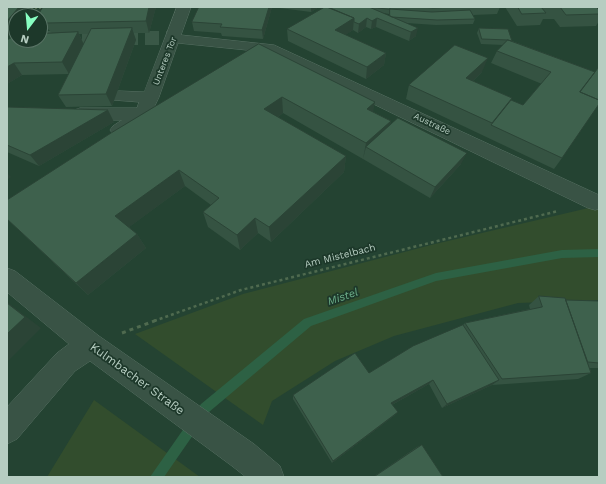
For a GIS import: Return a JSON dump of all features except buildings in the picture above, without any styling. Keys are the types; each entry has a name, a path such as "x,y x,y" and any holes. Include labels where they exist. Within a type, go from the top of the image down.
{"street":[{"name":"Unteres Tor","path":"143,114 151,97 184,7"},
{"name":"Austraße","path":"173,38 269,48 595,202"},
{"path":"120,96 151,97"},
{"path":"64,114 143,114"},
{"path":"106,139 143,114"},
{"name":"Kulmbacher Straße","path":"7,278 97,350 243,455 270,477"},
{"path":"7,429 66,362 97,350"}],"path":[{"name":"Am Mistelbach","path":"97,350 241,290 433,241 595,202"}],"green space":[{"path":"597,206 599,207 599,300 518,303 394,336 335,361 272,401 263,425 135,334 243,294 435,244"},
{"path":"94,400 200,477 47,477"}],"waterway":[{"name":"Mistel","path":"156,477 205,408 308,322 436,277 562,254 599,253"}],"tunnel":[{"path":"48,38 173,38"}]}
